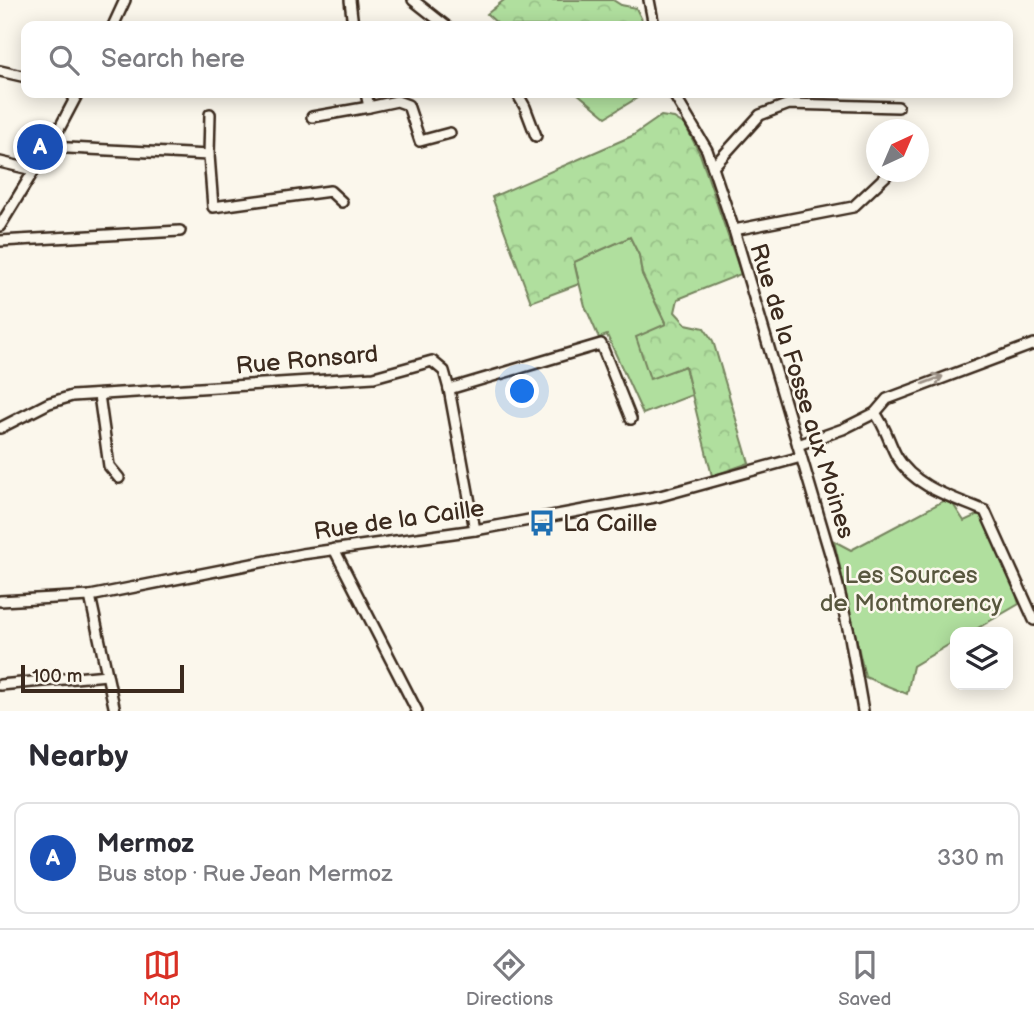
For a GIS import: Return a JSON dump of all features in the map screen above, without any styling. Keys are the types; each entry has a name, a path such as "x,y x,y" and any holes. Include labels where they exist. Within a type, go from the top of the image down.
{"street":[{"path":"115,21 125,0"},
{"path":"350,0 352,21"},
{"path":"413,0 440,21"},
{"path":"649,0 653,21"},
{"path":"0,71 21,76"},
{"path":"0,226 75,98"},
{"path":"367,98 369,107"},
{"path":"520,98 536,136"},
{"name":"Rue de la Fosse aux Moines","path":"676,98 707,150 734,230 839,590 863,711"},
{"path":"312,117 397,101 408,105 420,141 450,133"},
{"path":"713,167 760,115 789,104 898,107"},
{"path":"210,114 209,155 213,207 330,191 342,202"},
{"path":"48,147 209,155"},
{"path":"0,162 34,170"},
{"path":"734,230 853,208 880,182"},
{"path":"0,241 180,231"},
{"path":"475,530 449,388 601,344 631,419"},
{"path":"798,445 843,429 875,413 887,399 998,355 1034,344"},
{"name":"Rue Ronsard","path":"0,428 60,399 374,377 432,361 444,371 449,388"},
{"path":"99,395 109,466 119,478"},
{"path":"875,413 884,424 897,457 912,478 985,512 1034,620"},
{"name":"Rue de la Caille","path":"0,601 90,596 334,549 475,530 660,496 801,457"},
{"path":"334,549 417,711"},
{"path":"90,596 115,711"},
{"path":"0,685 107,675"}],"green space":[{"path":"504,0 613,0 636,8 642,21 495,21 487,14"},
{"path":"583,98 637,98 606,117"},
{"path":"661,116 674,118 685,125 700,154 741,274 678,299 675,312 686,324 704,328 713,341 749,463 712,476 685,366 650,379 636,337 666,324 642,274 639,255 630,237 574,262 579,284 531,302 492,197 632,136"},
{"path":"630,237 639,255 642,274 666,325 650,378 685,366 692,395 643,414 607,335 599,338 585,306 574,262"},
{"name":"Les Sources de Montmorency","path":"949,498 964,521 981,513 1012,580 1019,604 980,627 950,627 950,644 913,666 907,694 865,677 834,541 851,550"}],"place":[{"name":"Mermoz","path":"40,147"},
{"name":"La Caille","path":"542,523"}]}
